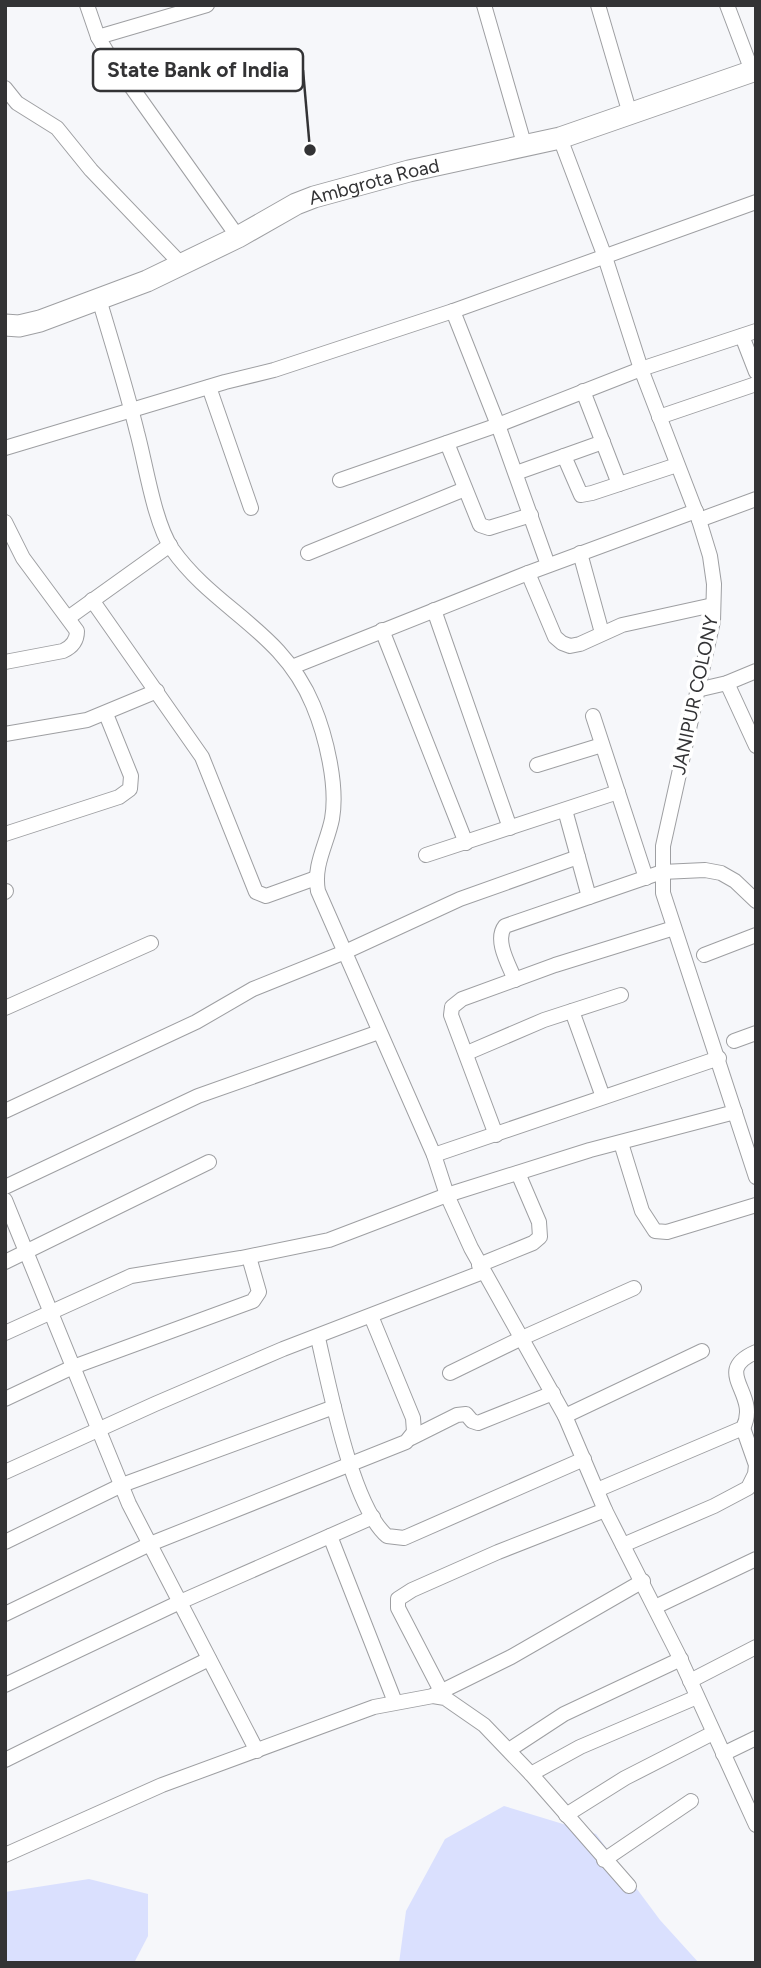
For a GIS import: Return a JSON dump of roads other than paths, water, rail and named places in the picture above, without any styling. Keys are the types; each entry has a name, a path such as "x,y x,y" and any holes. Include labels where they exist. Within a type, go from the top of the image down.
{"main road":[{"name":"Ambgrota Road","path":"5,325 19,326 40,321 99,299 182,265 296,204 336,190 451,161 560,138 754,71"}],"street":[{"path":"87,5 98,37 238,237"},
{"path":"98,37 206,5"},
{"path":"484,5 525,147"},
{"path":"598,5 630,114"},
{"path":"727,5 754,71"},
{"path":"5,88 18,103 57,128 91,170 182,265"},
{"name":"JANIPUR COLONY","path":"560,138 606,257 641,369 710,556 714,584 713,621 663,846 663,893 756,1177"},
{"path":"5,448 274,370 453,311 755,205"},
{"path":"99,299 132,411 161,525 170,545 198,579 266,636 292,667 313,706 322,733 335,802 329,834 317,866 318,891 434,1155 447,1195 481,1268 565,1416 605,1510 681,1659 756,1825"},
{"path":"453,311 516,473 548,565"},
{"path":"340,480 498,425 641,369 749,333 756,372"},
{"path":"659,417 756,384"},
{"path":"209,387 251,508"},
{"path":"583,391 619,484"},
{"path":"516,473 603,442"},
{"path":"446,443 480,526 489,528 531,516"},
{"path":"564,456 580,495 677,465"},
{"path":"307,553 465,489"},
{"path":"292,667 548,565 697,515 756,499"},
{"path":"5,522 23,558 78,631 69,648 5,662"},
{"path":"68,618 170,545"},
{"path":"580,554 602,633"},
{"path":"528,573 555,637 570,646 635,621 713,605"},
{"path":"92,600 202,757 256,892 266,896 316,878"},
{"path":"434,610 510,828"},
{"path":"382,630 466,844"},
{"path":"697,691 756,671"},
{"path":"727,682 756,746"},
{"path":"5,734 70,724 106,714 157,691"},
{"path":"5,834 119,797 130,789 131,776 106,714"},
{"path":"593,716 646,878"},
{"path":"537,765 602,745"},
{"path":"426,855 618,792"},
{"path":"565,810 589,897"},
{"path":"5,1111 196,1022 246,992 345,952 460,899 578,857"},
{"path":"515,980 500,939 505,926 662,872 705,870 721,873 735,881 756,901"},
{"path":"496,1135 451,1015 452,1007 461,999 674,928"},
{"path":"704,955 756,935"},
{"path":"5,1008 151,943"},
{"path":"467,1054 544,1020 621,995"},
{"path":"572,1011 603,1097"},
{"path":"5,1187 198,1096 379,1032"},
{"path":"734,1041 756,1033"},
{"path":"434,1155 719,1058"},
{"path":"5,1333 131,1276 249,1257 328,1240 447,1195 518,1172 735,1112"},
{"path":"621,1143 642,1211 655,1231 667,1231 756,1205"},
{"path":"5,1262 209,1163"},
{"path":"5,1472 283,1349 371,1316 533,1243 540,1237 540,1222 518,1172"},
{"path":"5,1200 122,1485 257,1751"},
{"path":"5,1399 73,1367 253,1301 259,1292 249,1257"},
{"path":"450,1373 634,1288"},
{"path":"371,1316 414,1418 415,1427 411,1437"},
{"path":"318,1338 351,1466 373,1517 387,1536 404,1538 584,1459"},
{"path":"565,1416 702,1351"},
{"path":"597,1490 743,1428 751,1415 752,1407 738,1366 741,1361 756,1352"},
{"path":"5,1614 150,1544 351,1466 406,1442 457,1415 466,1414 478,1423 553,1392"},
{"path":"5,1542 122,1485 334,1406"},
{"path":"623,1545 714,1506 748,1488 756,1465 743,1428"},
{"path":"605,1510 498,1552 412,1590 398,1600 398,1608 437,1693 484,1725 509,1750 629,1886"},
{"path":"5,1685 180,1602 373,1517"},
{"path":"330,1536 395,1702"},
{"path":"655,1607 756,1559"},
{"path":"5,1855 162,1784 373,1707 437,1693 511,1657 643,1581"},
{"path":"690,1681 756,1647"},
{"path":"5,1760 209,1659"},
{"path":"509,1750 564,1714 681,1659"},
{"path":"531,1774 580,1747 697,1697"},
{"path":"566,1815 625,1778 713,1733"},
{"path":"723,1754 756,1738"},
{"path":"604,1860 691,1801"}],"place":[{"name":"State Bank of India","path":"310,150"}]}
